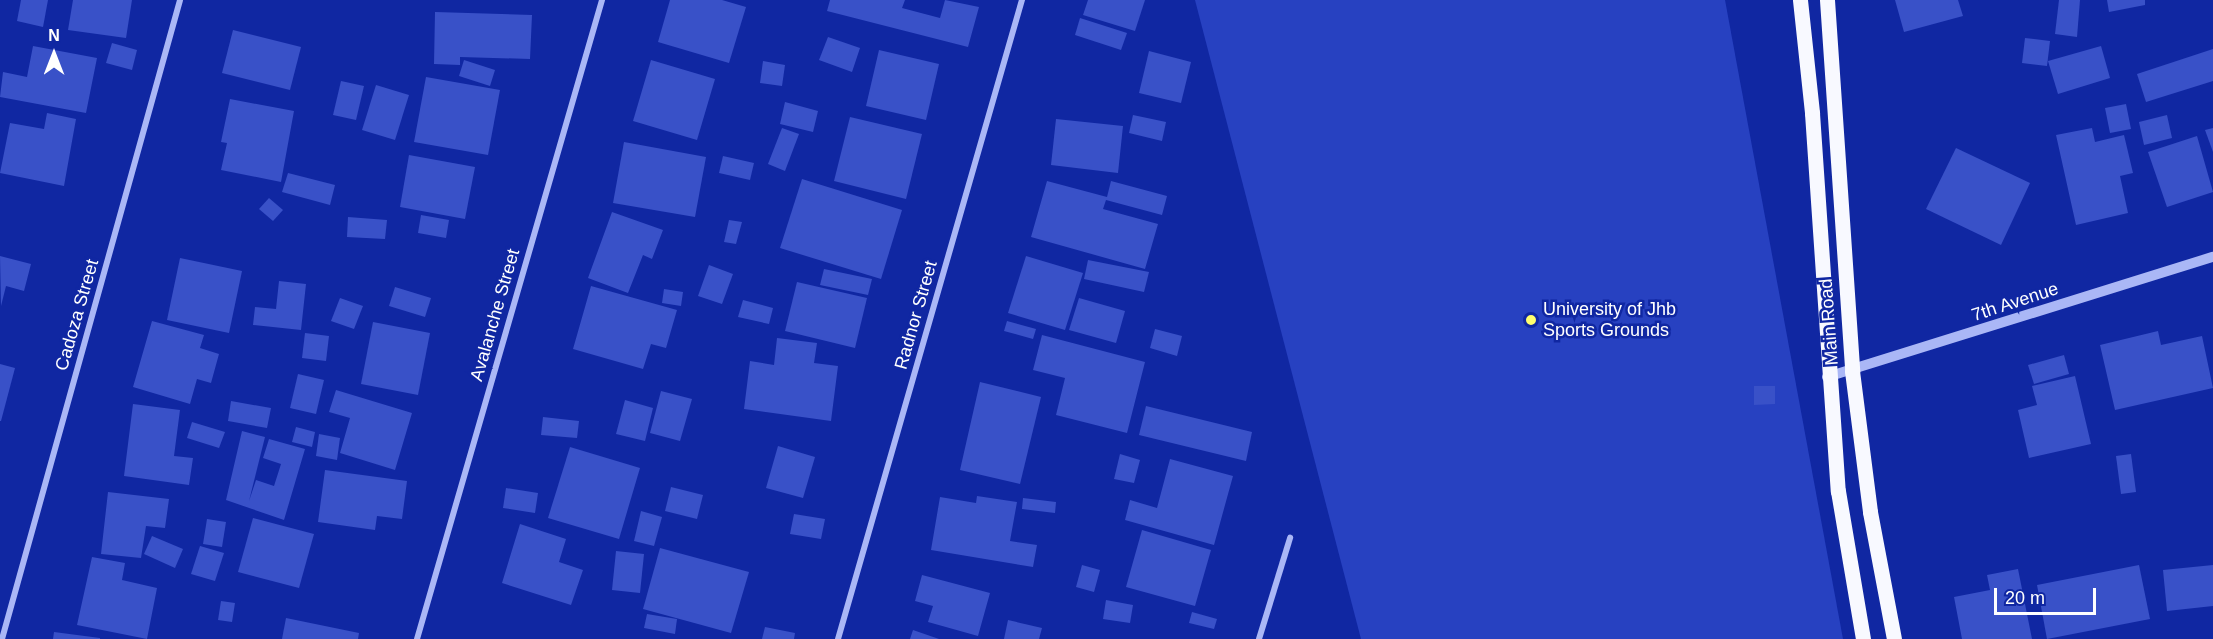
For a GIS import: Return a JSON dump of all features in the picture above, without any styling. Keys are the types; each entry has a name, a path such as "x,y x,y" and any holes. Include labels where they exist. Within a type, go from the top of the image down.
{"main road":[{"name":"Main Road","path":"1800,0 1812,113 1827,377 1843,539 1863,639"},
{"name":"Main Road","path":"1827,0 1852,371 1870,512 1894,639"}],"street":[{"name":"Cadoza Street","path":"2,639 180,0"},
{"name":"Avalanche Street","path":"417,639 602,0"},
{"name":"Radnor Street","path":"838,639 1022,0"},
{"name":"7th Avenue","path":"1827,377 2213,257"},
{"path":"1259,639 1290,538"}],"shaded area":[{"name":"University of Jhb Sports Grounds","path":"1195,0 1725,0 1843,639 1361,639"}],"building":[{"path":"21,0 48,0 43,27 17,21"},
{"path":"73,0 132,0 126,38 68,30"},
{"path":"670,0 722,0 746,7 729,63 658,42"},
{"path":"830,0 905,0 902,8 940,18 945,0 979,7 968,47 827,11"},
{"path":"1088,0 1145,0 1135,31 1083,15"},
{"path":"1895,0 1958,0 1963,16 1904,32"},
{"path":"2059,0 2080,0 2077,37 2055,34"},
{"path":"2107,0 2145,0 2145,5 2109,12"},
{"path":"435,12 532,15 530,59 460,57 460,65 434,64"},
{"path":"1080,18 1127,33 1121,50 1075,35"},
{"path":"233,30 301,47 290,90 222,73"},
{"path":"828,37 860,48 852,72 819,60"},
{"path":"2025,38 2050,41 2047,66 2022,63"},
{"path":"112,43 137,50 132,70 106,63"},
{"path":"33,46 97,58 86,113 0,97 3,72 27,77"},
{"path":"2101,46 2110,78 2058,94 2048,61"},
{"path":"2213,49 2213,81 2146,102 2137,74"},
{"path":"879,50 939,64 926,120 866,106"},
{"path":"1149,51 1191,62 1181,103 1139,93"},
{"path":"464,60 495,70 490,86 459,76"},
{"path":"651,60 715,79 697,140 633,121"},
{"path":"763,61 785,65 782,86 760,83"},
{"path":"426,77 500,90 488,155 414,142"},
{"path":"341,81 364,86 356,120 333,115"},
{"path":"376,85 409,95 395,140 362,130"},
{"path":"230,99 294,111 281,182 221,170 227,143 221,142"},
{"path":"785,102 818,111 813,132 780,124"},
{"path":"2126,104 2131,129 2110,133 2105,108"},
{"path":"47,113 76,119 64,186 0,173 10,123 44,129"},
{"path":"1133,115 1166,122 1162,141 1129,133"},
{"path":"2167,115 2172,138 2144,145 2139,122"},
{"path":"850,117 922,134 906,199 834,181"},
{"path":"1056,119 1123,126 1118,173 1051,165"},
{"path":"782,128 799,134 785,171 768,164"},
{"path":"2092,128 2095,142 2124,135 2133,173 2120,176 2128,213 2076,225 2056,135"},
{"path":"2213,128 2213,152 2205,130"},
{"path":"2197,136 2213,192 2167,207 2148,152"},
{"path":"624,142 706,157 695,217 613,203"},
{"path":"1956,148 2030,183 2001,245 1926,209"},
{"path":"409,155 475,167 465,219 400,207"},
{"path":"723,156 754,163 750,180 719,173"},
{"path":"288,173 335,185 330,205 282,192"},
{"path":"802,179 902,210 881,279 780,248"},
{"path":"1047,181 1107,197 1111,181 1167,196 1162,215 1106,200 1103,209 1158,224 1145,269 1031,237"},
{"path":"269,198 283,210 273,221 259,209"},
{"path":"612,212 663,230 652,259 643,255 628,293 588,278"},
{"path":"421,215 449,220 446,238 418,233"},
{"path":"348,217 387,220 385,239 347,237"},
{"path":"729,220 742,222 736,244 724,242"},
{"path":"0,256 31,264 24,291 6,286 1,306"},
{"path":"1026,256 1083,273 1065,330 1008,313"},
{"path":"180,258 242,271 229,333 167,320"},
{"path":"1088,260 1149,272 1144,292 1084,279"},
{"path":"709,265 733,274 722,304 698,296"},
{"path":"824,269 872,279 868,295 820,285"},
{"path":"279,281 306,284 301,330 253,325 255,307 276,309"},
{"path":"797,282 867,298 855,348 785,331"},
{"path":"591,286 677,310 666,348 651,344 643,369 573,349"},
{"path":"395,287 431,298 425,317 389,306"},
{"path":"664,289 683,292 681,306 662,303"},
{"path":"340,298 363,306 354,329 331,321"},
{"path":"1079,298 1125,311 1116,343 1069,330"},
{"path":"743,300 773,308 769,324 738,317"},
{"path":"152,321 204,335 200,348 219,354 211,383 197,379 190,404 133,387"},
{"path":"1007,321 1036,329 1033,339 1004,331"},
{"path":"373,322 430,333 418,395 361,384"},
{"path":"1155,329 1182,336 1177,356 1150,348"},
{"path":"2158,331 2161,345 2202,336 2213,388 2115,410 2100,345"},
{"path":"305,333 329,336 326,361 302,358"},
{"path":"1042,335 1145,362 1127,433 1056,415 1065,378 1033,370"},
{"path":"777,338 817,343 814,363 838,366 831,421 744,409 750,361 774,365"},
{"path":"2064,355 2069,374 2034,384 2028,365"},
{"path":"0,364 15,368 1,421 0,421"},
{"path":"298,374 324,380 316,414 290,408"},
{"path":"2075,376 2091,444 2029,458 2018,410 2037,405 2032,386"},
{"path":"980,382 1041,397 1020,484 960,470"},
{"path":"1754,386 1775,386 1775,404 1754,405"},
{"path":"336,390 412,413 395,470 340,453 350,418 329,412"},
{"path":"661,391 692,399 680,441 650,433"},
{"path":"625,400 653,408 645,441 616,434"},
{"path":"231,401 271,408 267,428 228,421"},
{"path":"133,404 180,410 174,456 193,458 189,485 124,476"},
{"path":"1146,406 1252,432 1246,461 1139,435"},
{"path":"543,417 579,421 577,438 541,435"},
{"path":"192,422 225,432 219,448 187,438"},
{"path":"296,427 315,432 312,447 292,442"},
{"path":"242,431 265,437 249,501 256,480 274,486 281,464 263,458 269,439 305,449 284,520 226,500"},
{"path":"319,434 340,438 337,460 316,456"},
{"path":"778,446 815,457 803,498 766,488"},
{"path":"570,447 640,468 619,539 548,518"},
{"path":"1120,454 1140,460 1134,483 1114,479"},
{"path":"2131,454 2136,492 2121,494 2116,456"},
{"path":"1170,459 1233,476 1214,545 1125,520 1130,500 1157,508"},
{"path":"325,470 407,481 402,519 377,516 375,530 318,522"},
{"path":"671,487 703,495 697,519 665,511"},
{"path":"506,488 538,493 535,513 503,508"},
{"path":"108,492 169,499 165,528 146,526 141,558 101,554"},
{"path":"977,496 1017,502 1010,541 1037,545 1033,567 931,550 940,497 976,503"},
{"path":"1023,498 1056,502 1055,513 1022,509"},
{"path":"641,511 662,517 654,546 634,541"},
{"path":"794,514 825,519 821,539 790,534"},
{"path":"253,518 314,534 299,588 238,572"},
{"path":"207,519 226,522 222,547 203,544"},
{"path":"520,524 566,539 559,562 583,570 571,605 502,583"},
{"path":"1142,530 1211,550 1195,606 1126,587"},
{"path":"152,536 183,549 175,568 144,554"},
{"path":"200,546 224,553 215,581 191,574"},
{"path":"660,548 749,572 731,633 643,609"},
{"path":"616,551 644,554 640,593 612,590"},
{"path":"92,557 125,563 122,580 157,588 147,639 77,625"},
{"path":"1082,565 1100,570 1094,592 1076,587"},
{"path":"2139,565 2150,619 2047,639 2037,585"},
{"path":"2213,565 2213,606 2167,611 2163,570"},
{"path":"2018,569 2032,639 1962,639 1954,597 1990,590 1987,575"},
{"path":"922,575 990,593 978,636 928,622 933,606 915,601"},
{"path":"1106,600 1133,605 1130,623 1103,619"},
{"path":"221,601 235,603 232,622 218,620"},
{"path":"1192,612 1217,619 1214,629 1189,623"},
{"path":"647,614 677,619 675,634 644,628"},
{"path":"286,618 359,633 358,639 282,639"},
{"path":"1008,620 1042,628 1039,639 1004,639"},
{"path":"765,627 795,633 794,639 762,639"},
{"path":"913,630 939,639 910,639"},
{"path":"54,632 100,638 100,639 53,639"}],"place":[{"name":"University of Jhb Sports Grounds","path":"1531,320"}]}
